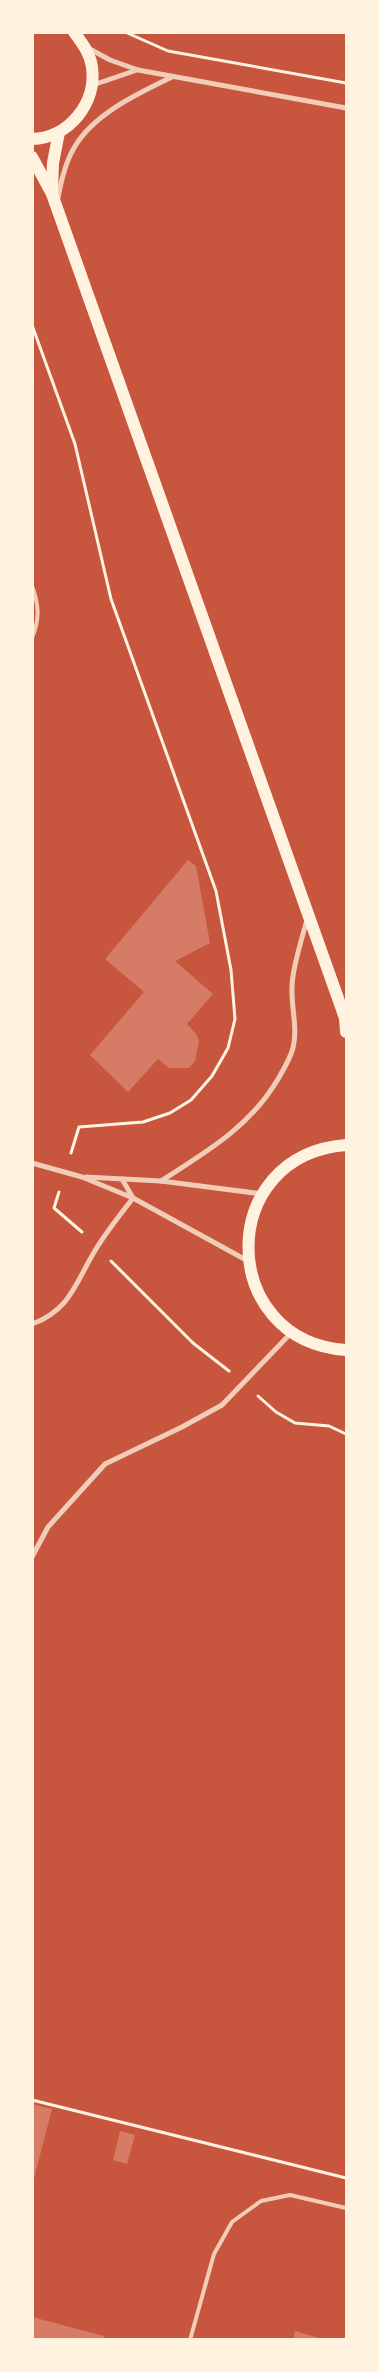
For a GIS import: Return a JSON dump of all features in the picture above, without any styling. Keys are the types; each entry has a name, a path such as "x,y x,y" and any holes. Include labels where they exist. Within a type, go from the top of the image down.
{"main road":[{"path":"32,139 58,132 74,121 86,105 92,86 92,66 85,46 74,32"},
{"path":"52,194 53,163 58,132"},
{"path":"32,157 52,194 345,1018 346,1032"},
{"path":"346,1145 331,1146 307,1154 287,1166 262,1194 251,1222 248,1242 248,1261 262,1300 275,1318 292,1332 311,1342 332,1349 346,1350"}],"street":[{"path":"85,46 110,60 138,70 346,108"},
{"path":"92,86 138,70"},
{"path":"56,207 63,174 74,147 112,109 173,76"},
{"path":"161,1181 226,1139 240,1126 258,1109 287,1064 293,1048 296,1027 292,986 308,917"},
{"path":"32,1163 82,1177 133,1198 248,1261"},
{"path":"82,1177 161,1181 262,1194"},
{"path":"122,1179 133,1198"},
{"path":"32,1324 49,1318 75,1291 97,1247 133,1198"},
{"path":"32,1557 48,1527 105,1464 182,1427 222,1404 292,1332"}],"lane":[{"path":"32,586 38,604 38,624 32,638"},
{"path":"190,2340 214,2254 232,2222 261,2200 290,2195 346,2208"}],"path":[{"path":"125,32 168,51 346,83"},
{"path":"32,325 75,444 111,598 216,891 231,970 235,1019 228,1048 212,1076 191,1100 170,1113 143,1122 79,1127 74,1143"},
{"path":"60,1190 54,1208 83,1233"},
{"path":"109,1260 193,1343 223,1367"},
{"path":"276,1412 295,1422 329,1426 346,1434"},
{"path":"32,2100 346,2178"}],"building":[{"path":"188,860 196,866 210,943 175,961 213,994 187,1024 196,1034 199,1041 195,1061 189,1068 169,1068 158,1059 128,1092 90,1055 144,992 105,959"},
{"path":"32,2104 52,2109 33,2182 32,2182"},
{"path":"120,2131 135,2135 127,2164 113,2160"},
{"path":"32,2317 104,2336 103,2340 32,2340"},
{"path":"295,2331 323,2339 323,2340 293,2340"}]}
